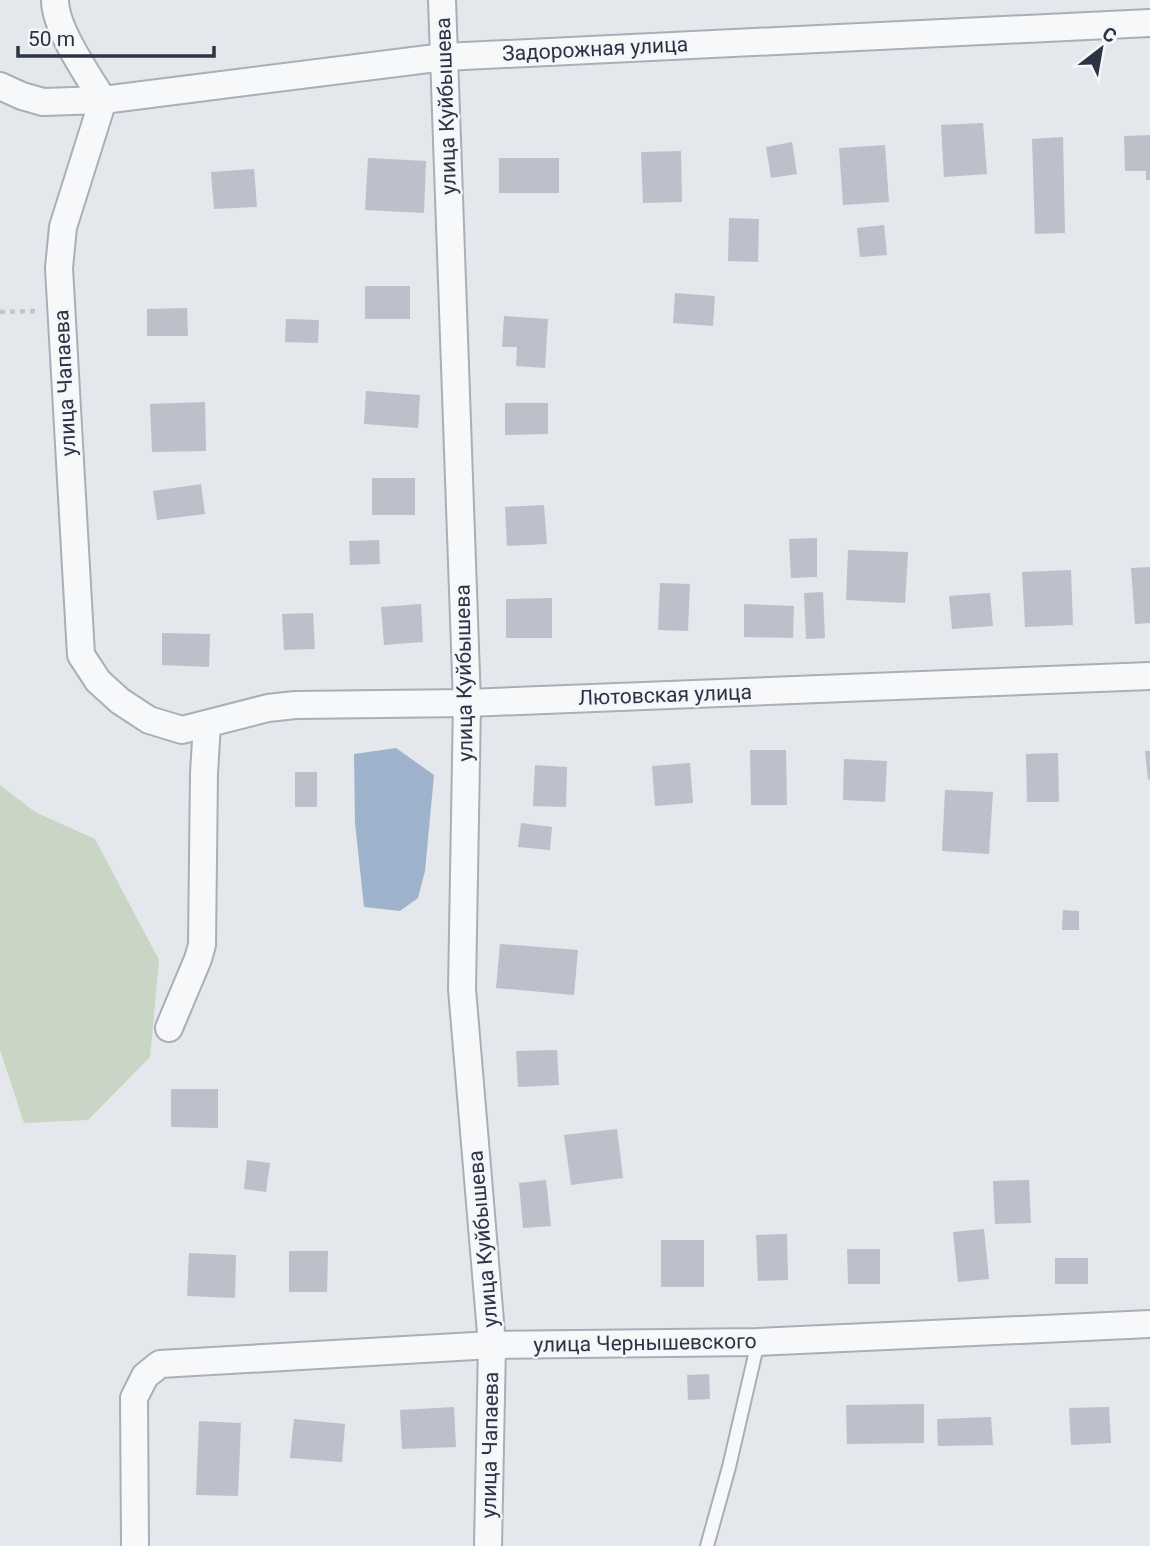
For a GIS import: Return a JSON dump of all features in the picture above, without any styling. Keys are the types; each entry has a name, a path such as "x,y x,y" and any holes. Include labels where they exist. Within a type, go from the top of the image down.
{"street":[{"path":"55,0 66,38 103,100"},
{"name":"улица Куйбышева","path":"442,0 467,703 462,989 492,1345"},
{"name":"Задорожная улица","path":"0,86 43,102 103,100 444,57 1150,23"},
{"name":"улица Чапаева","path":"103,100 63,227 58,268 81,655 98,681 120,701 149,720 194,727"},
{"name":"Лютовская улица","path":"194,727 268,708 295,705 467,703 1150,676"},
{"path":"169,1028 202,945 204,774 194,727"},
{"name":"улица Чернышевского","path":"135,1546 134,1398 145,1376 160,1364 492,1345 758,1342 1150,1324"},
{"name":"улица Чапаева","path":"488,1546 492,1345"}],"lane":[{"path":"707,1546 729,1467 758,1342"}],"path":[{"path":"0,312 60,311"}],"green space":[{"path":"0,785 35,812 95,839 159,960 150,1057 88,1120 24,1123 0,1050"}],"water":[{"path":"396,748 434,775 425,871 418,898 400,911 364,907 355,823 354,754"}],"building":[{"path":"983,123 987,174 944,177 941,125"},
{"path":"1150,135 1150,180 1146,180 1146,171 1125,171 1124,136"},
{"path":"1063,137 1065,233 1035,234 1032,139"},
{"path":"792,142 797,174 771,178 766,147"},
{"path":"885,145 889,202 843,205 839,148"},
{"path":"681,151 682,202 643,203 641,152"},
{"path":"368,158 426,161 424,213 365,210"},
{"path":"499,158 559,158 559,193 499,193"},
{"path":"254,169 257,207 214,209 211,172"},
{"path":"729,218 759,219 758,262 728,261"},
{"path":"884,225 887,255 860,257 857,228"},
{"path":"365,286 410,286 410,319 365,319"},
{"path":"675,293 715,296 713,326 673,323"},
{"path":"187,308 188,336 147,336 147,309"},
{"path":"504,316 548,319 545,368 516,366 517,347 502,347"},
{"path":"286,319 319,320 318,343 285,342"},
{"path":"366,391 420,395 418,428 364,424"},
{"path":"205,402 206,451 152,452 150,404"},
{"path":"505,403 548,403 548,434 505,435"},
{"path":"372,478 415,478 415,515 372,515"},
{"path":"201,484 205,514 157,520 153,491"},
{"path":"544,505 547,544 507,546 505,507"},
{"path":"817,538 817,577 791,578 789,539"},
{"path":"379,540 380,564 350,565 349,541"},
{"path":"848,550 908,552 905,603 846,600"},
{"path":"1150,567 1150,623 1135,624 1131,568"},
{"path":"1071,570 1073,625 1025,627 1022,572"},
{"path":"660,583 690,584 688,631 658,630"},
{"path":"823,592 825,638 806,639 804,593"},
{"path":"990,593 993,626 952,629 949,596"},
{"path":"552,598 552,638 506,638 506,599"},
{"path":"421,604 423,642 384,645 381,607"},
{"path":"744,604 794,606 793,638 744,637"},
{"path":"313,613 315,649 284,650 282,614"},
{"path":"162,633 210,634 209,667 162,665"},
{"path":"750,750 786,750 787,805 751,805"},
{"path":"1145,751 1150,751 1148,780"},
{"path":"1058,753 1059,802 1027,802 1026,754"},
{"path":"844,759 887,761 885,802 843,800"},
{"path":"690,763 693,803 655,806 652,766"},
{"path":"535,765 567,767 566,807 533,806"},
{"path":"295,772 317,772 317,807 295,807"},
{"path":"945,790 993,792 989,854 942,851"},
{"path":"521,823 552,827 550,850 518,847"},
{"path":"1063,910 1079,911 1079,930 1062,930"},
{"path":"500,944 578,950 574,995 496,988"},
{"path":"557,1050 559,1085 518,1087 516,1051"},
{"path":"171,1089 218,1089 218,1128 171,1127"},
{"path":"617,1129 623,1178 571,1185 564,1135"},
{"path":"247,1160 270,1163 266,1192 244,1189"},
{"path":"546,1180 551,1226 523,1228 519,1183"},
{"path":"1029,1180 1031,1223 995,1224 993,1181"},
{"path":"984,1229 989,1279 958,1282 953,1232"},
{"path":"787,1234 788,1280 758,1281 756,1235"},
{"path":"661,1240 704,1240 704,1287 661,1287"},
{"path":"847,1249 880,1249 880,1284 848,1284"},
{"path":"289,1251 328,1251 327,1292 289,1292"},
{"path":"189,1253 236,1255 235,1298 187,1296"},
{"path":"1055,1258 1088,1258 1088,1284 1055,1284"},
{"path":"709,1374 710,1399 688,1400 687,1375"},
{"path":"924,1404 924,1443 847,1444 846,1405"},
{"path":"454,1407 456,1447 402,1449 400,1410"},
{"path":"1109,1407 1111,1443 1071,1445 1069,1408"},
{"path":"991,1417 993,1445 938,1446 937,1419"},
{"path":"294,1419 345,1424 342,1462 290,1458"},
{"path":"199,1421 241,1423 238,1496 196,1495"}]}
